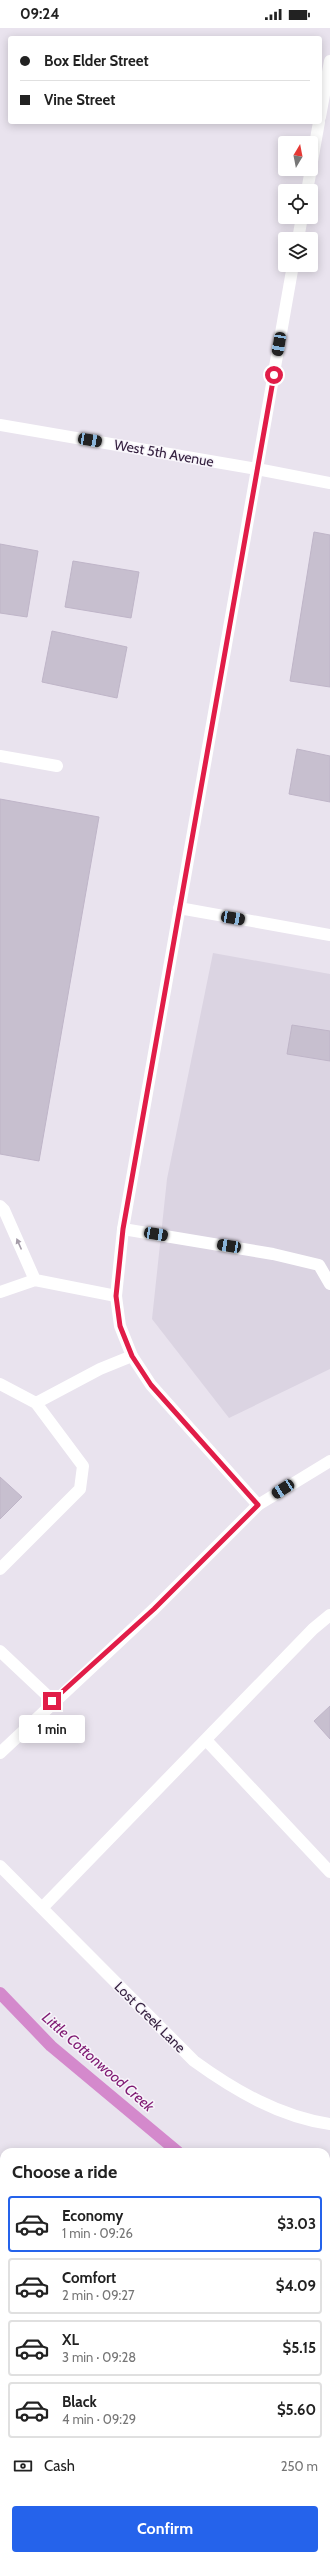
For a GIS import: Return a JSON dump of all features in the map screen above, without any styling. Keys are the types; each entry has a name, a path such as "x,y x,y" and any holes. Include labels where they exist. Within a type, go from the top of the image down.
{"street":[{"path":"322,106 330,61"},
{"path":"317,136 319,124"},
{"path":"258,1505 151,1385 132,1356 120,1326 116,1296 123,1229 292,272"},
{"name":"West 5th Avenue","path":"0,425 330,483"},
{"path":"0,756 57,766"},
{"path":"179,908 330,935"},
{"path":"0,1206 4,1210 35,1280"},
{"path":"123,1229 273,1254 319,1265 330,1284"},
{"path":"0,1292 35,1280 116,1296"},
{"path":"36,1403 100,1369 132,1356"},
{"path":"0,1384 36,1403 83,1466 80,1489 0,1569"},
{"path":"0,1752 52,1701 154,1609 258,1505 330,1461"},
{"path":"42,1908 313,1629 330,1615"},
{"path":"0,1651 52,1701"},
{"path":"206,1740 330,1872"},
{"name":"Lost Creek Lane","path":"0,1866 194,2061 221,2080 275,2108 330,2124"}],"shaded area":[{"path":"213,953 330,974 330,1369 229,1418 152,1319 167,1179"}],"building":[{"path":"314,532 330,535 330,687 290,681"},
{"path":"0,544 38,551 27,617 0,613"},
{"path":"73,561 139,572 131,618 65,607"},
{"path":"52,631 127,647 117,698 42,682"},
{"path":"297,749 330,756 330,802 289,794"},
{"path":"0,799 99,817 39,1161 0,1154"},
{"path":"292,1025 330,1031 330,1061 287,1054"},
{"path":"0,1477 22,1497 0,1519"},
{"path":"330,1706 330,1739 314,1721"}],"waterway":[{"name":"Little Cottonwood Creek","path":"0,1993 51,2046 173,2148"}],"route":[{"path":"52,1701 154,1609 258,1505 151,1385 132,1356 120,1326 116,1296 118,1263 123,1229 274,375"}]}
